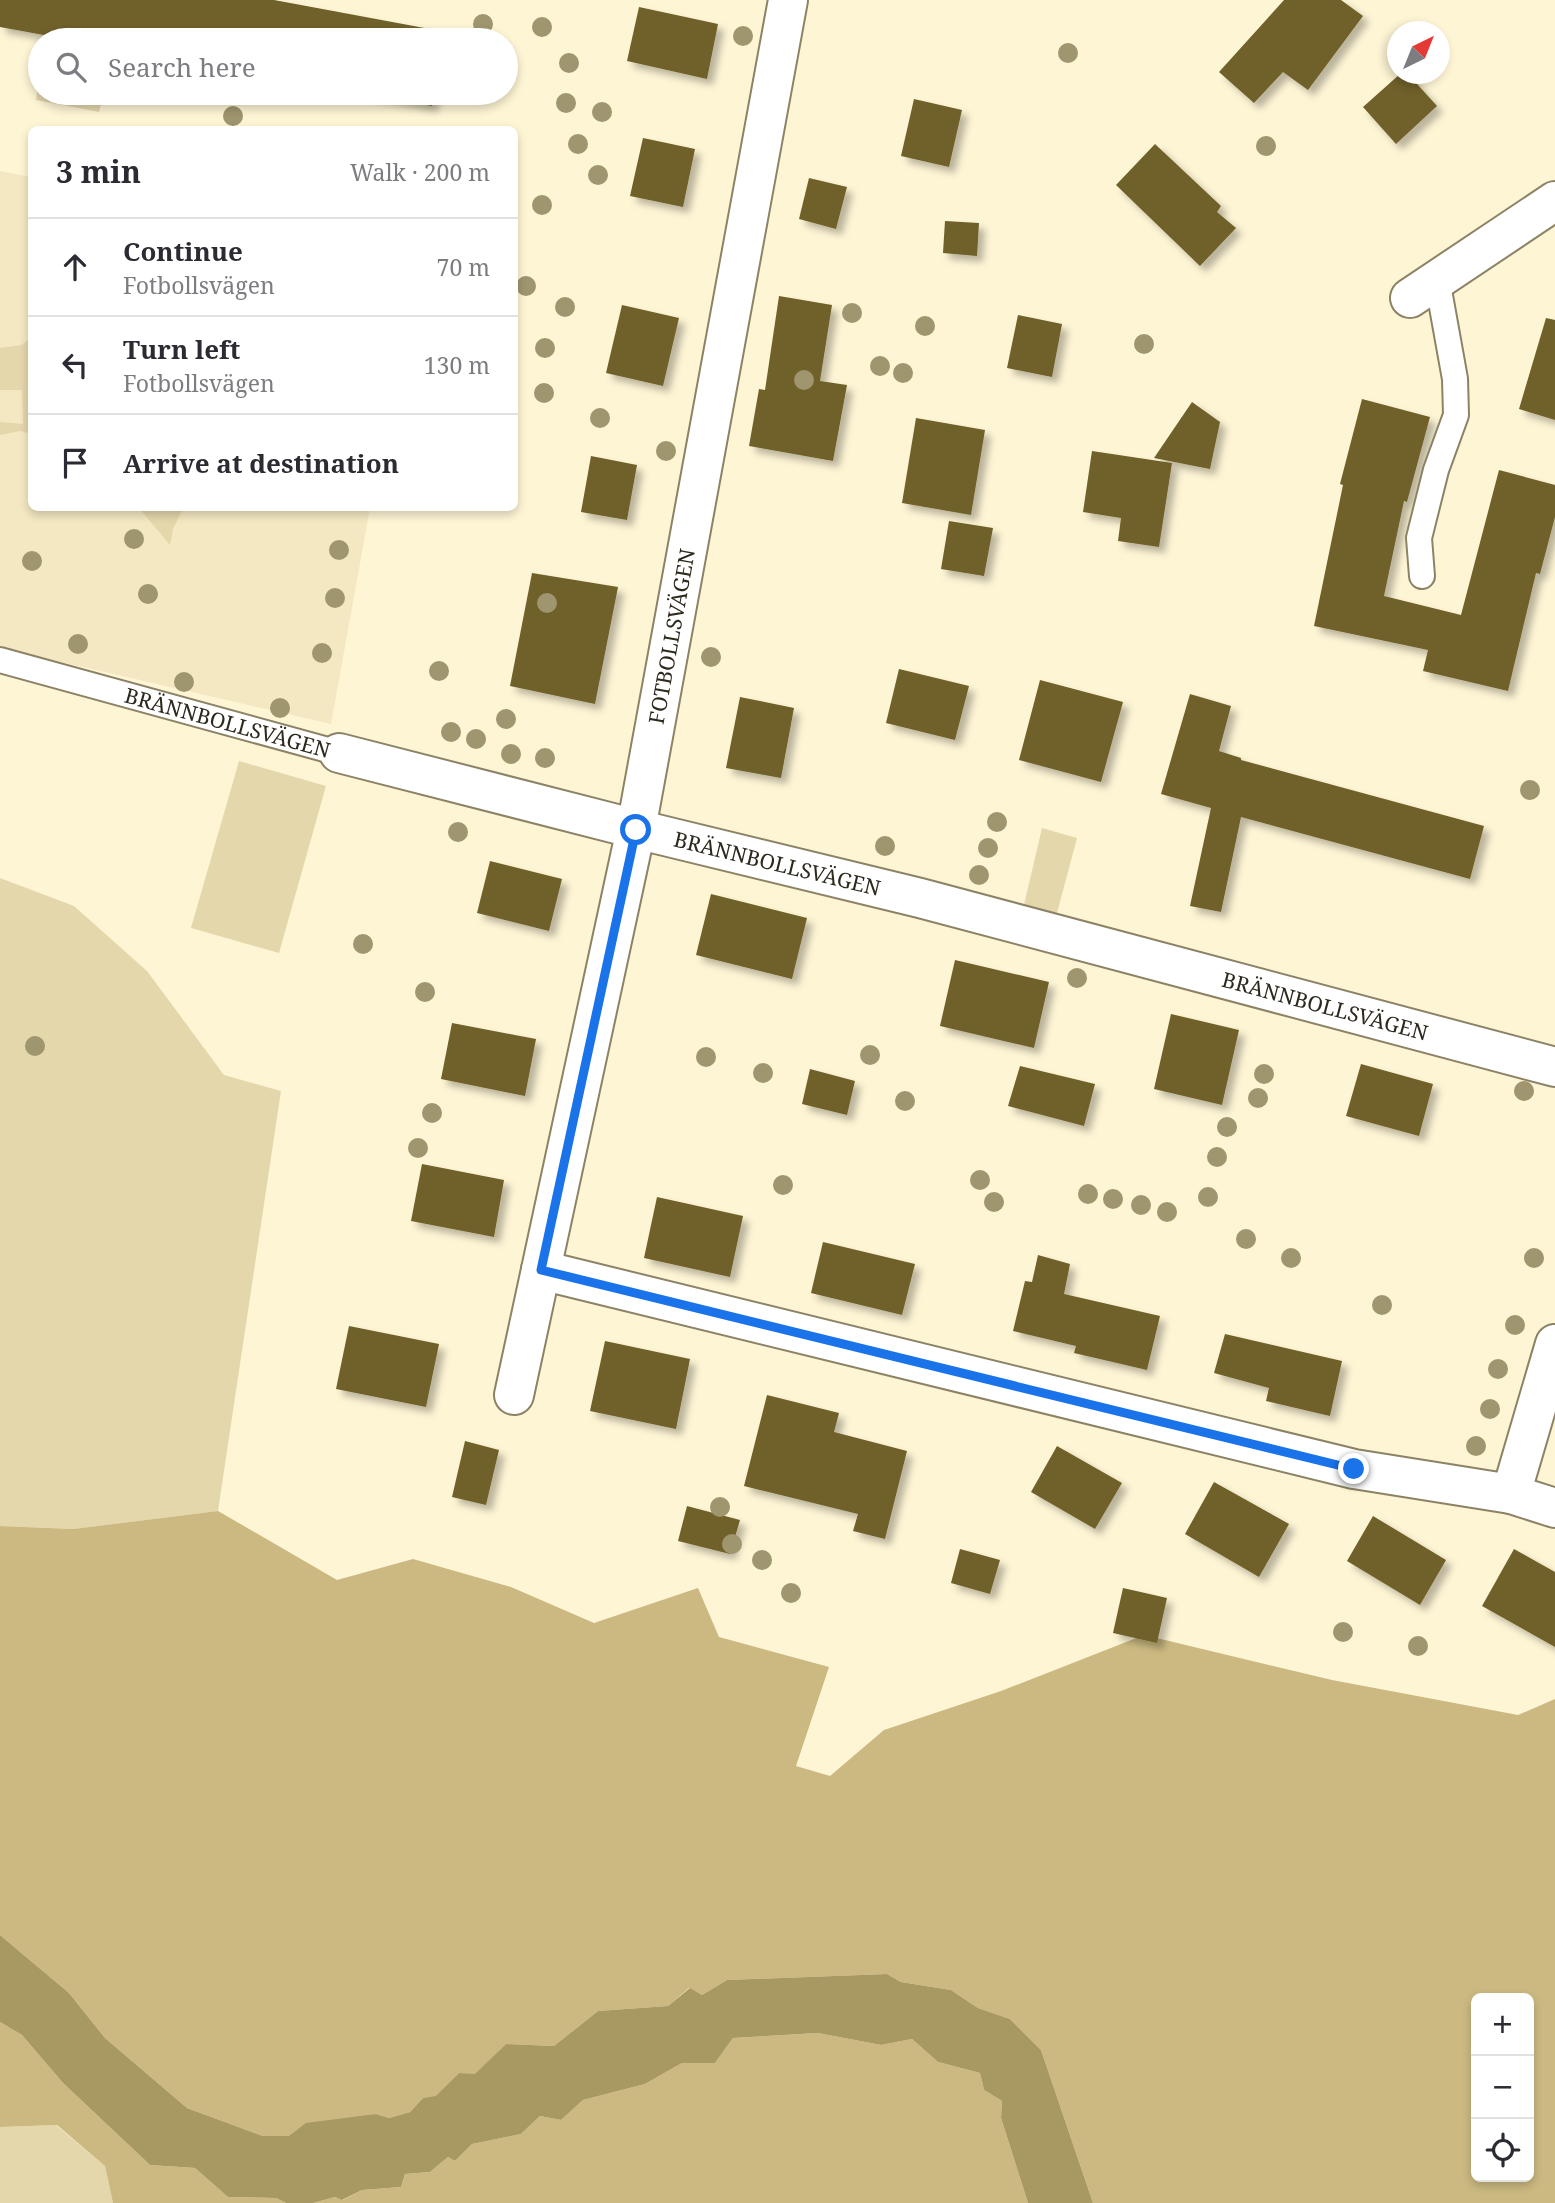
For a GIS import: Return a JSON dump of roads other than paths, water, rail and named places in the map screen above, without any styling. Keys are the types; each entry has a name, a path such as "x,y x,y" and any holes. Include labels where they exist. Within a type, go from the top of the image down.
{"street":[{"name":"FOTBOLLSVÄGEN","path":"514,1395 636,830 788,0"},
{"path":"1423,289 1555,201"},
{"name":"BRÄNNBOLLSVÄGEN","path":"339,753 636,830 920,898 1555,1067"},
{"path":"541,1270 1354,1469 1511,1494 1555,1508"},
{"path":"1511,1494 1555,1344"}],"lane":[{"path":"1422,576 1419,538 1436,470 1456,415 1455,379 1423,289"},
{"name":"BRÄNNBOLLSVÄGEN","path":"0,660 339,753"}]}
